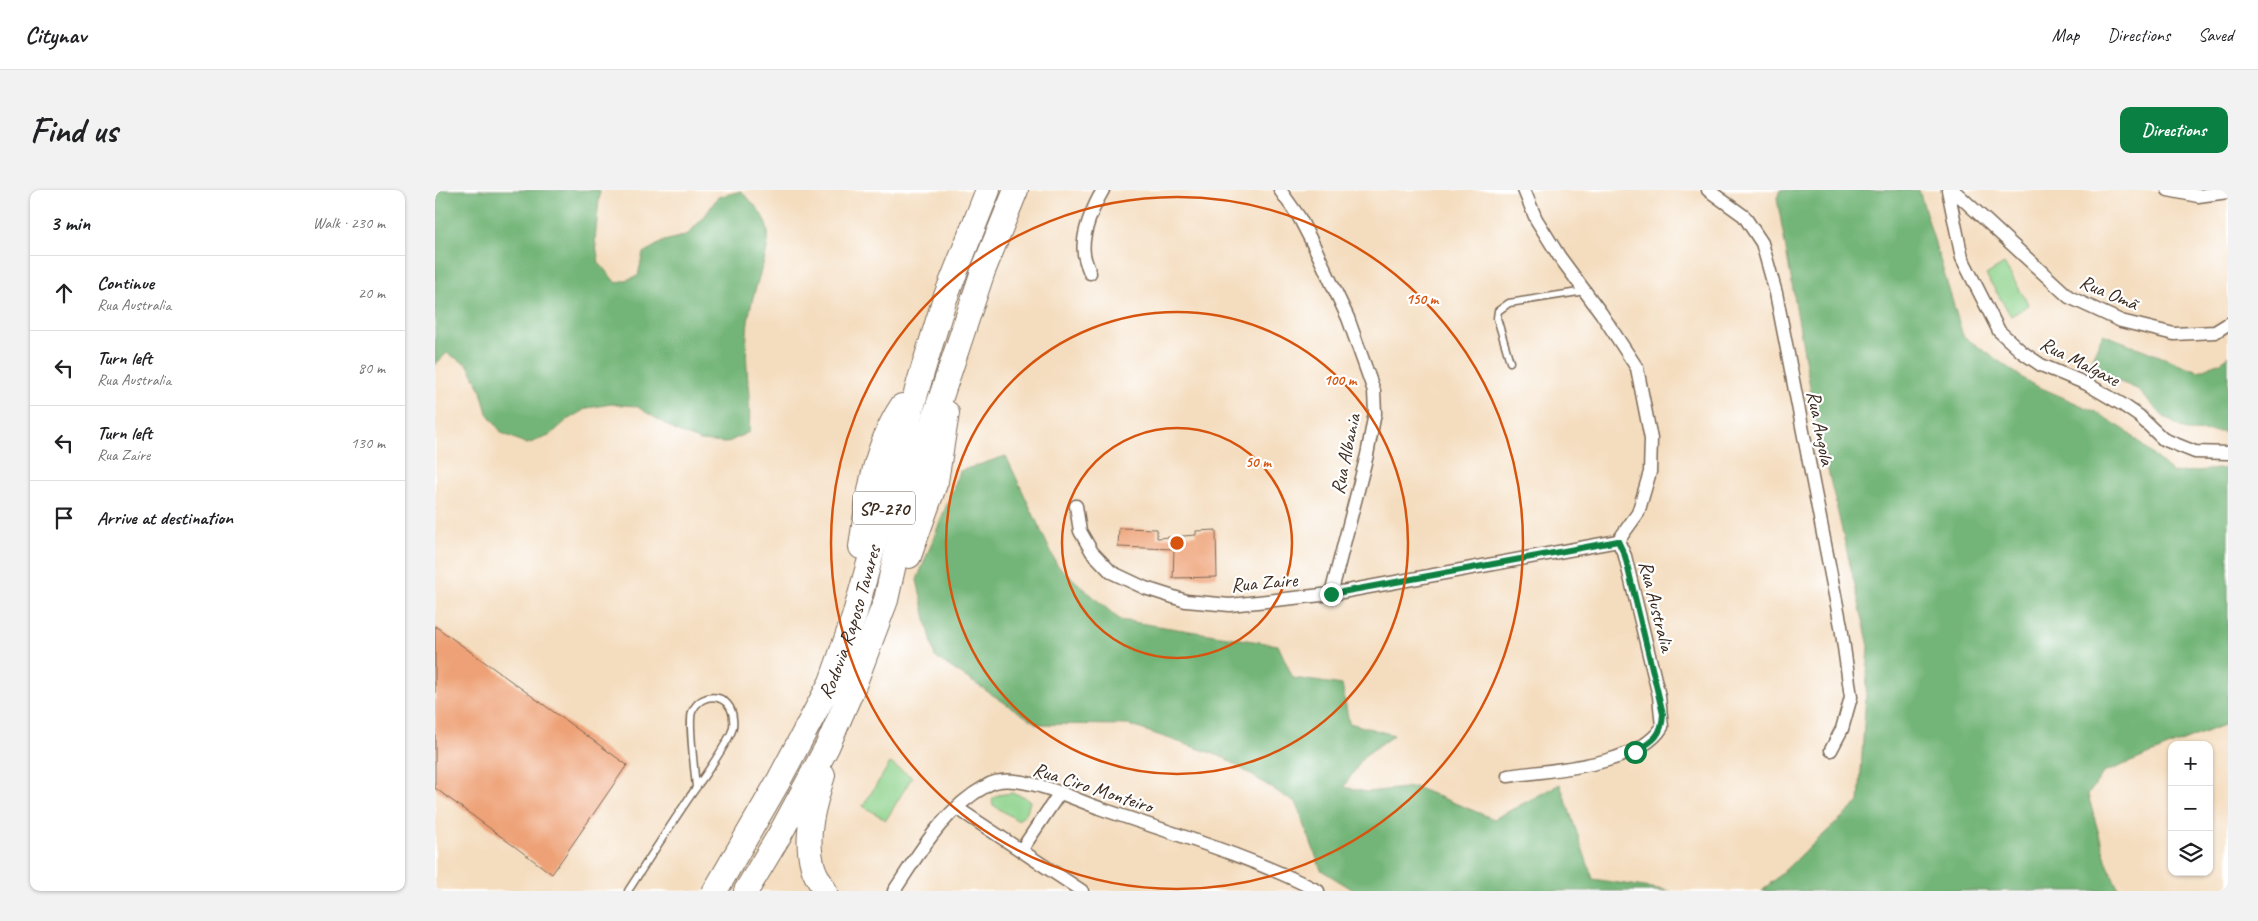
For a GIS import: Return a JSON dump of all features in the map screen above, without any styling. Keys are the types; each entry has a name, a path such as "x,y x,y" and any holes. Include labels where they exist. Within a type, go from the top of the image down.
{"highway":[{"name":"Rodovia Raposo Tavares","path":"715,891 809,727 831,682 854,617 920,379 944,301 988,190"},
{"name":"Rodovia Raposo Tavares","path":"746,891 827,747 854,685 886,600 897,550 926,442 983,271 1015,190"},
{"path":"825,891 813,868 809,840 815,802 831,750 850,709 854,685"}],"street":[{"path":"1090,273 1084,254 1085,238 1097,201 1103,190"},
{"name":"Rua Albania","path":"1281,190 1299,217 1348,318 1373,392 1375,413 1367,454 1331,594"},
{"name":"Rua Australia","path":"1508,776 1606,761 1635,752 1650,743 1662,727 1659,696 1625,556 1618,541 1638,513 1650,472 1651,439 1637,368 1536,219 1524,190"},
{"name":"Rua Angola","path":"1707,190 1744,216 1762,244 1771,268 1841,626 1851,697 1841,729 1831,750"},
{"name":"Rua Malgaxe","path":"1948,190 1963,258 1999,331 2022,352 2041,365 2087,384 2123,405 2139,416 2163,439 2195,452 2228,453"},
{"name":"Rua Omã","path":"1953,190 2069,297 2121,321 2174,334 2215,332 2228,324"},
{"path":"2168,190 2198,196 2228,192"},
{"name":"Rua Zaire","path":"1076,506 1080,531 1092,552 1111,572 1145,588 1186,602 1229,605 1331,594 1618,541"},
{"name":"Rua Ciro Monteiro","path":"895,891 935,830 957,808 986,786 1002,781 1032,784 1254,863 1290,877 1318,891"},
{"path":"1022,850 1059,794"},
{"path":"957,808 1082,891"}],"lane":[{"path":"1510,362 1497,318 1503,306 1509,303 1585,291"},
{"path":"628,891 696,788 729,738 733,722 733,708 726,701 713,697 698,702 692,713 690,726 696,788"}],"green space":[{"path":"435,190 600,190 595,240 599,263 616,283 638,276 643,253 664,241 687,235 704,217 718,197 741,191 761,214 768,232 765,258 749,314 746,345 750,407 749,432 726,443 701,441 678,432 636,406 611,404 587,408 567,420 549,436 527,444 502,433 487,413 480,388 468,365 447,353 435,365"},
{"path":"1780,190 1919,190 1963,336 2030,383 2094,411 2125,430 2173,473 2228,468 2228,723 2183,741 2168,741 2168,747 2103,773 2088,795 2107,863 2119,891 1762,891 1859,802 1869,646 1814,410 1777,198"},
{"path":"2004,264 2029,305 2011,316 1986,275"},
{"path":"2103,334 2198,371 2221,362 2228,356 2228,432 2187,431 2164,417 2137,389 2087,368"},
{"path":"1006,456 1057,565 1120,620 1278,645 1293,678 1342,685 1349,723 1394,735 1364,756 1344,787 1367,792 1415,787 1494,819 1560,784 1593,879 1670,891 1355,891 1321,870 1297,804 1223,757 1129,725 1037,724 935,657 917,580 960,471"},
{"path":"890,763 912,777 886,820 863,806"},
{"path":"1012,793 1023,796 1030,801 1026,813 1017,820 993,805 992,799 998,795"}],"building":[{"path":"1119,528 1157,529 1157,538 1196,535 1196,531 1216,530 1217,577 1173,578 1174,549 1118,547"},
{"path":"435,626 627,765 552,874 435,788"}],"route":[{"path":"1331,594 1618,541 1625,556 1663,714 1662,727 1658,734 1650,743 1635,752"}]}
